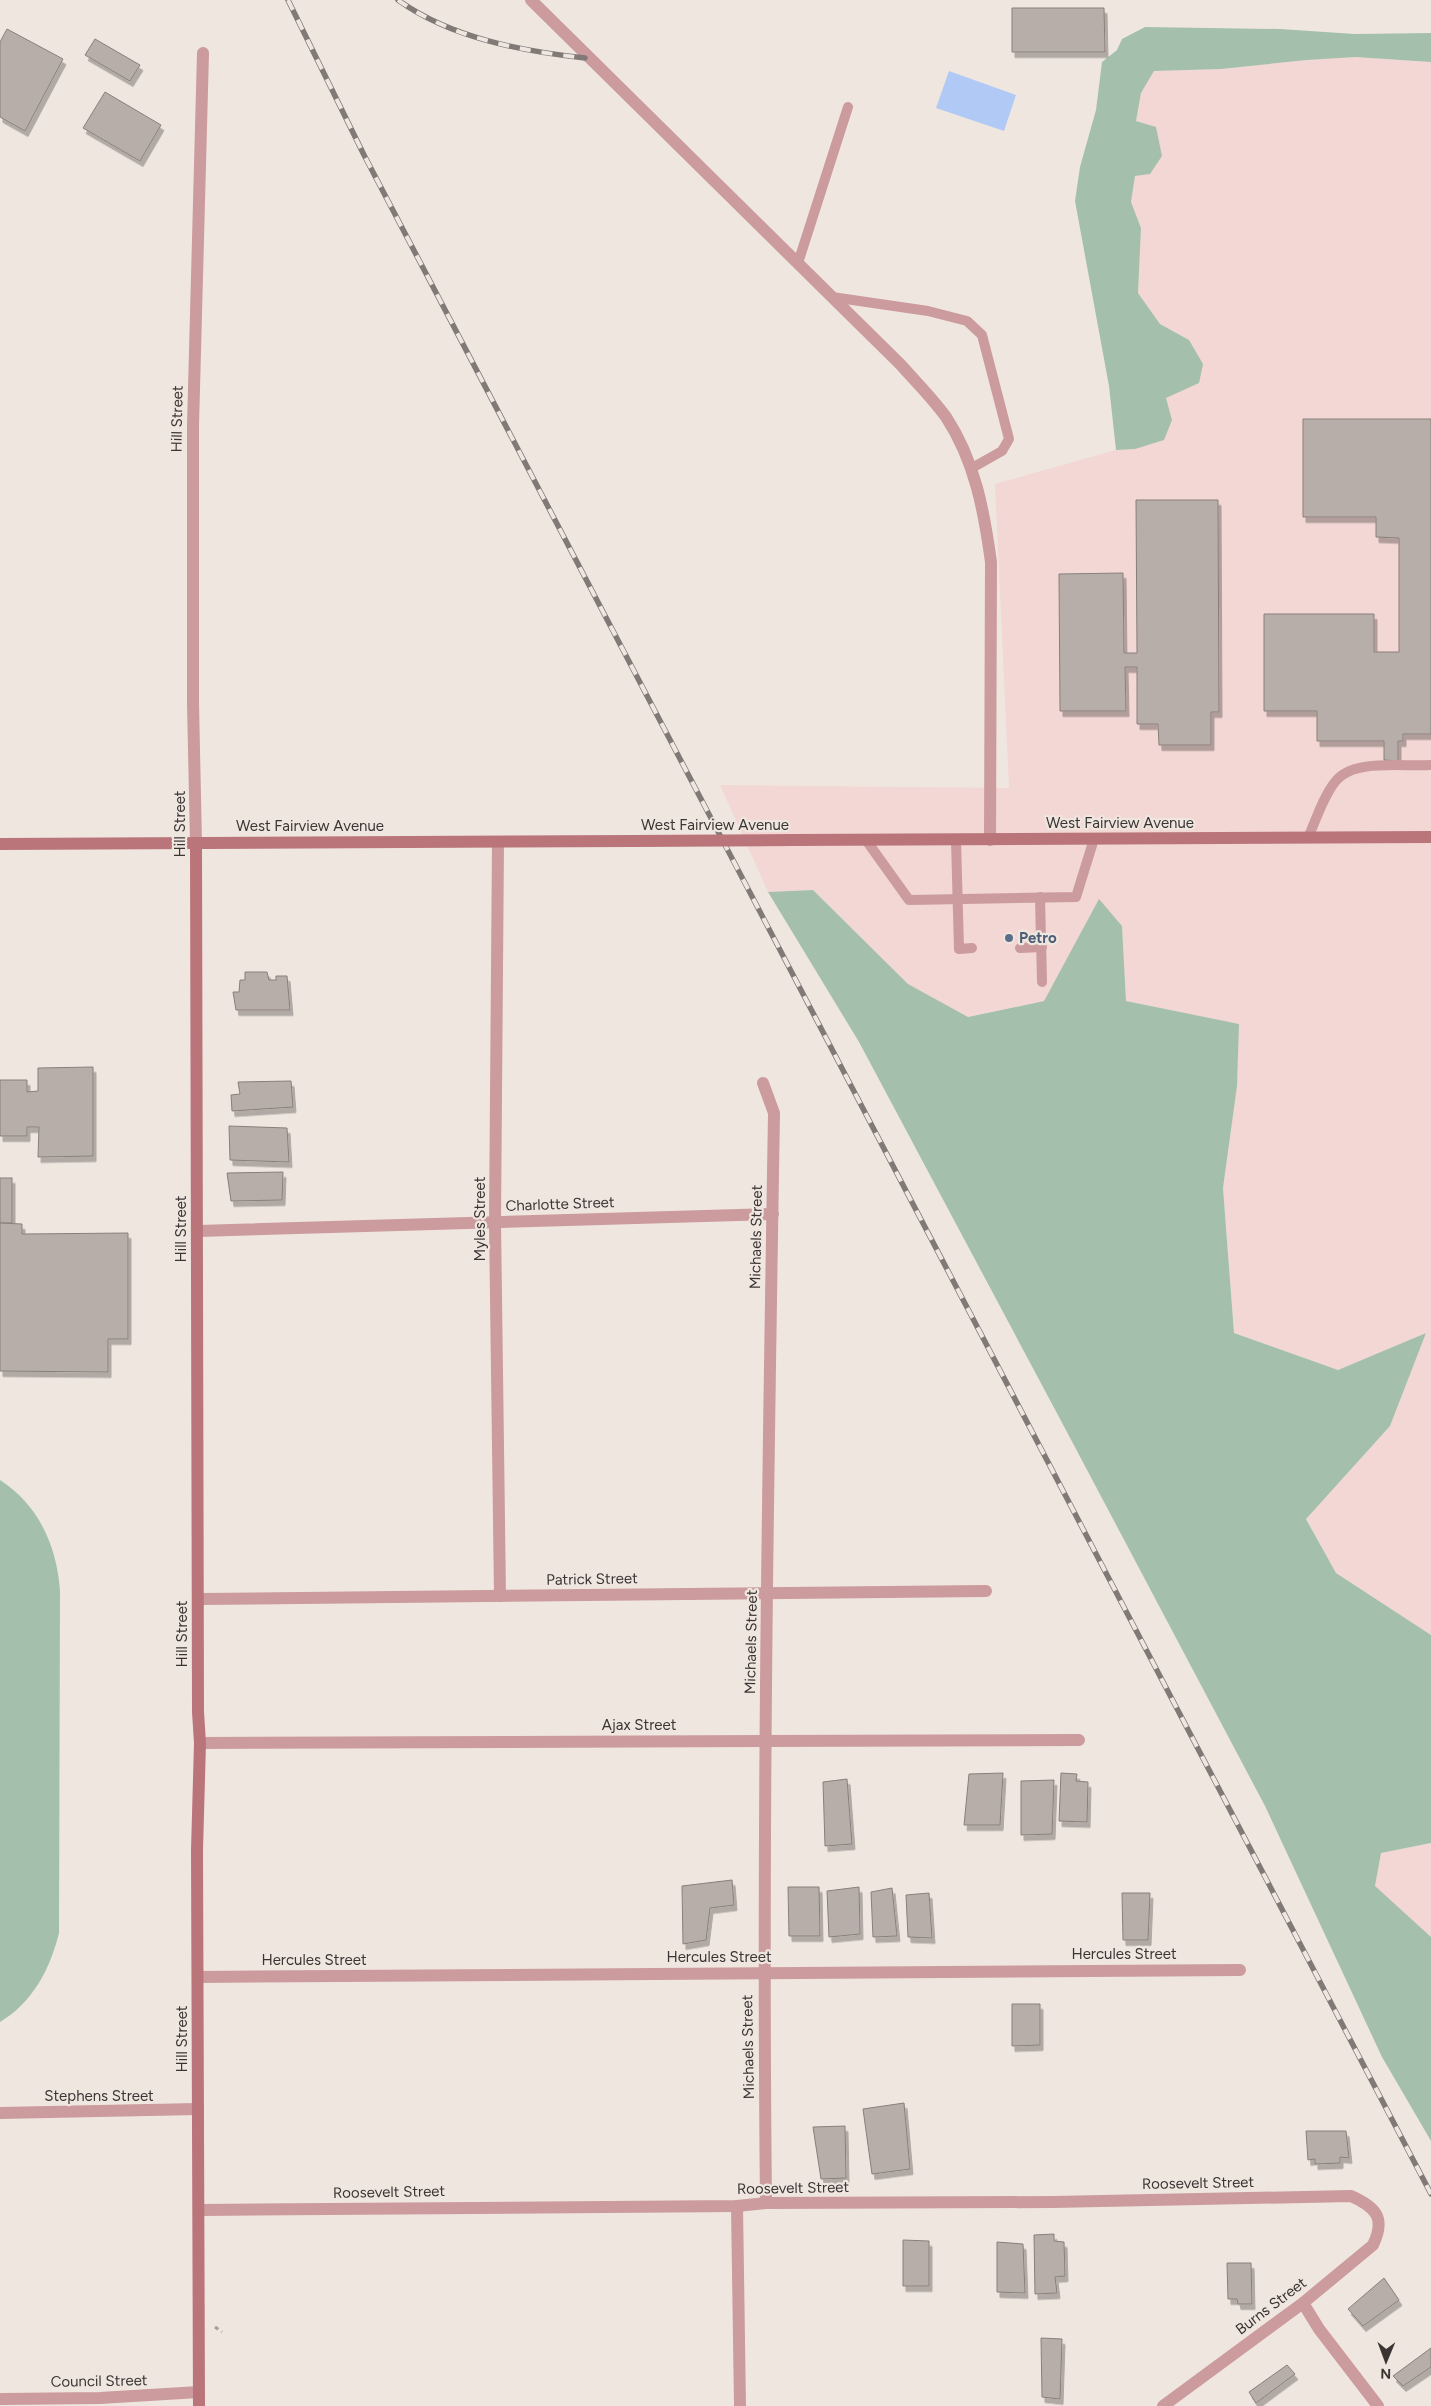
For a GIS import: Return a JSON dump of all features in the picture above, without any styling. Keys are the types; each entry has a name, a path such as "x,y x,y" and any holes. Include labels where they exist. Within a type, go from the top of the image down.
{"street":[{"path":"531,0 901,365 946,418 972,468 985,519 991,562 990,840"},
{"name":"Hill Street","path":"199,2406 197,1850 200,1743 193,426 203,53"},
{"name":"West Fairview Avenue","path":"0,844 1431,837"},
{"name":"Myles Street","path":"498,842 495,1222 500,1596"},
{"name":"Michaels Street","path":"763,1083 774,1113 764,1973 766,2203"},
{"name":"Charlotte Street","path":"198,1231 773,1214"},
{"name":"Patrick Street","path":"198,1599 986,1591"},
{"name":"Ajax Street","path":"200,1743 1079,1740"},
{"name":"Hercules Street","path":"198,1977 1240,1970"},
{"name":"Stephens Street","path":"0,2113 198,2109"},
{"name":"Roosevelt Street","path":"199,2210 737,2206 766,2203 1053,2202 1351,2196 1366,2203 1376,2212 1378,2219"},
{"path":"737,2206 740,2406"},
{"name":"Burns Street","path":"1163,2406 1303,2302 1373,2245 1378,2234 1378,2219"},
{"path":"1303,2302 1319,2329 1378,2406"},
{"name":"Council Street","path":"0,2399 100,2398 199,2392"}],"lane":[{"path":"798,263 848,107"},
{"path":"832,297 928,311 967,321 982,335 1008,439 1002,451 972,468"},
{"path":"1308,838 1333,784 1349,770 1374,766 1431,766"},
{"path":"866,840 909,900 1076,897 1094,839"},
{"path":"956,840 958,948 972,948"},
{"path":"1040,897 1042,982"},
{"path":"1020,948 1042,947"}],"shaded area":[{"path":"1355,57 1431,62 1431,1635 1336,1573 1306,1518 1390,1426 1426,1333 1338,1370 1234,1333 1223,1188 1237,1086 1238,1024 1126,1001 1122,926 1099,900 1044,1001 967,1017 908,984 813,890 768,892 720,785 1009,788 995,484 1116,450 1135,449 1172,420 1165,398 1198,383 1189,340 1160,324 1138,293 1141,228 1131,202 1135,176 1150,174 1136,121 1141,93 1154,71 1221,69"},
{"path":"1431,1843 1431,1937 1375,1887 1381,1853"}],"green space":[{"path":"1145,27 1280,29 1355,34 1431,33 1431,62 1355,57 1221,69 1154,71 1141,93 1136,121 1156,127 1162,156 1150,174 1135,176 1131,202 1141,228 1138,293 1160,324 1189,340 1203,364 1199,383 1166,398 1172,420 1164,440 1135,449 1116,450 1109,386 1075,201 1080,167 1096,110 1102,62 1117,50 1122,39"},
{"path":"813,890 908,984 968,1017 1044,1001 1099,899 1122,926 1126,1001 1239,1024 1237,1086 1223,1188 1234,1333 1338,1370 1426,1333 1390,1426 1306,1519 1336,1573 1431,1635 1431,1843 1381,1853 1375,1886 1431,1937 1431,2141 1382,2057 1265,1806 1059,1417 859,1042 768,892"},
{"path":"0,1480 14,1490 25,1502 44,1528 55,1559 60,1591 59,1933 51,1959 31,1995 12,2014 0,2022"}],"water":[{"path":"949,71 1016,95 1004,131 936,108"}],"building":[{"path":"1012,8 1104,8 1105,52 1012,52"},
{"path":"7,29 63,59 25,131 0,117 0,42"},
{"path":"95,39 140,65 130,81 85,55"},
{"path":"105,92 161,125 140,161 83,128"},
{"path":"1303,419 1431,419 1431,734 1403,734 1403,741 1398,741 1398,761 1384,760 1384,741 1317,741 1317,711 1264,711 1264,614 1374,614 1374,652 1399,652 1399,538 1376,537 1376,517 1303,517"},
{"path":"1136,500 1218,500 1219,712 1211,712 1211,745 1159,745 1158,724 1137,724 1137,667 1125,667 1126,711 1060,711 1059,574 1123,573 1124,653 1137,653"},
{"path":"245,972 267,972 269,980 276,980 276,976 287,976 290,1010 236,1010 233,992 239,992 240,980 245,980"},
{"path":"93,1067 93,1156 38,1157 39,1127 27,1127 27,1136 0,1136 0,1080 27,1080 27,1092 38,1091 38,1068"},
{"path":"291,1081 293,1107 232,1111 231,1095 240,1094 238,1082"},
{"path":"229,1126 287,1128 289,1162 230,1160"},
{"path":"283,1172 282,1200 231,1201 227,1173"},
{"path":"0,1178 12,1178 12,1223 0,1223"},
{"path":"0,1223 22,1224 22,1234 128,1233 128,1339 108,1339 108,1372 0,1371"},
{"path":"1003,1773 1000,1825 964,1825 969,1774"},
{"path":"1061,1773 1077,1774 1076,1781 1088,1782 1087,1822 1059,1821"},
{"path":"847,1779 852,1844 825,1846 823,1782"},
{"path":"1054,1780 1052,1834 1021,1835 1021,1781"},
{"path":"732,1880 734,1905 710,1908 706,1940 683,1944 682,1886"},
{"path":"788,1887 819,1887 820,1936 789,1936"},
{"path":"859,1887 860,1934 829,1937 827,1891"},
{"path":"892,1888 897,1936 873,1937 871,1892"},
{"path":"929,1893 932,1938 908,1937 906,1895"},
{"path":"1122,1893 1150,1893 1148,1940 1123,1940"},
{"path":"1012,2004 1040,2004 1040,2045 1012,2046"},
{"path":"904,2103 910,2169 872,2174 863,2109"},
{"path":"845,2126 846,2178 821,2179 813,2127"},
{"path":"1306,2131 1346,2131 1349,2158 1340,2157 1340,2163 1315,2164 1315,2159 1308,2160"},
{"path":"1054,2234 1054,2241 1064,2242 1065,2276 1055,2277 1057,2293 1035,2294 1034,2235"},
{"path":"903,2240 929,2241 929,2286 903,2286"},
{"path":"997,2242 1023,2244 1025,2293 997,2292"},
{"path":"1227,2263 1251,2263 1252,2304 1238,2304 1237,2299 1228,2299"},
{"path":"1384,2278 1399,2300 1363,2326 1348,2309"},
{"path":"1041,2338 1062,2339 1060,2399 1042,2397"},
{"path":"1431,2348 1431,2367 1403,2386 1393,2376"},
{"path":"1287,2365 1295,2374 1256,2403 1249,2392"}],"railway":[{"path":"288,0 364,155 1431,2194"},
{"path":"398,0 441,24 487,41 512,47 585,58"}],"place":[{"name":"Petro","path":"1009,938"}]}
